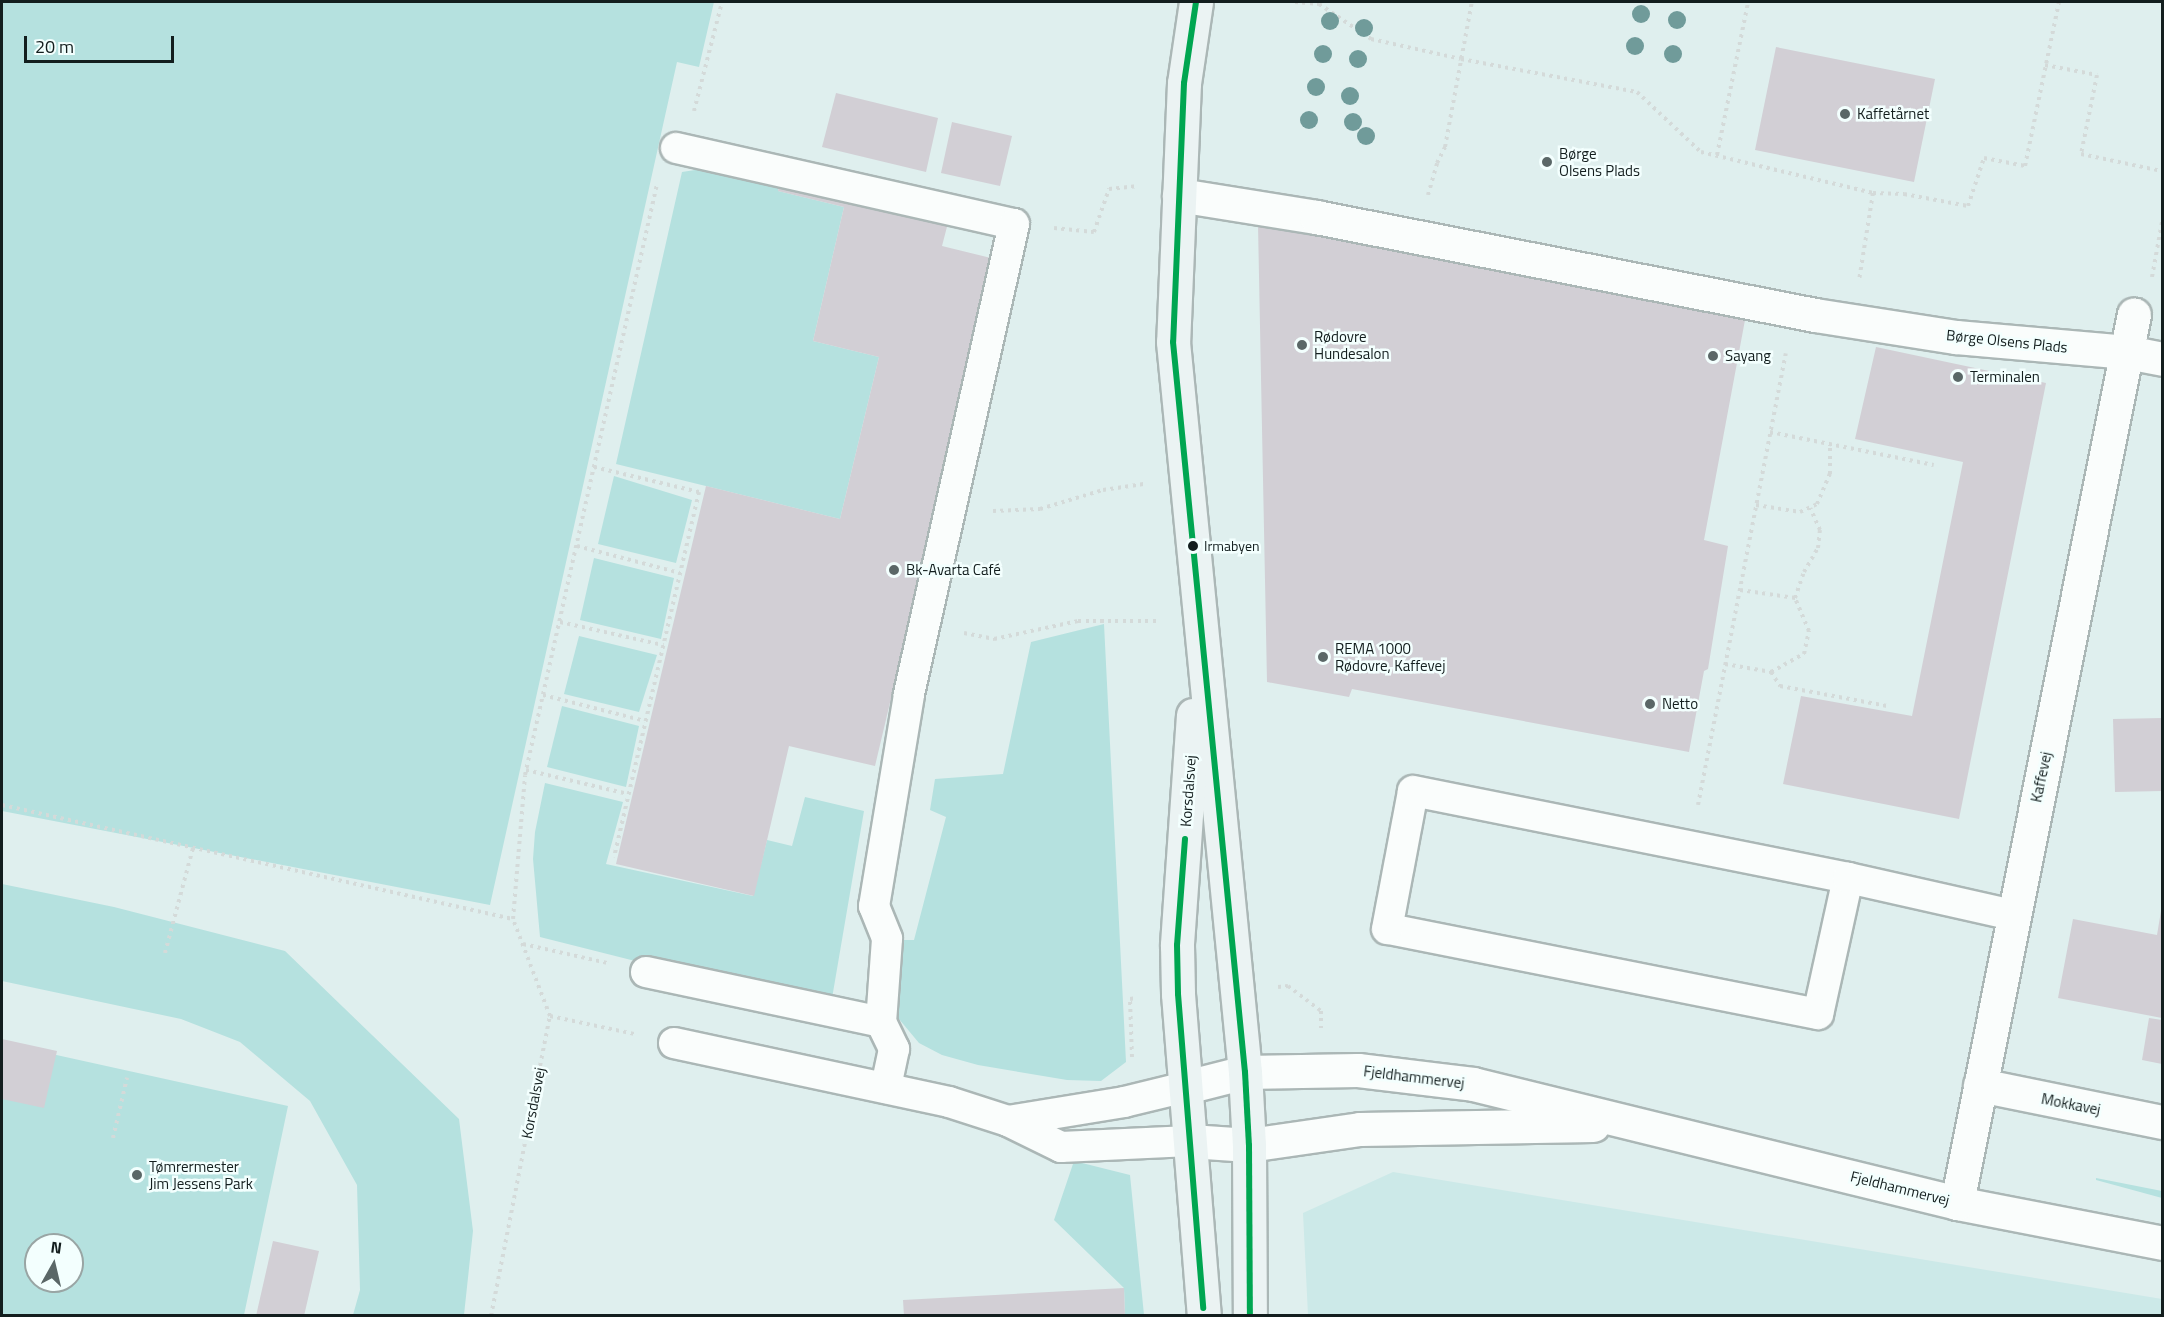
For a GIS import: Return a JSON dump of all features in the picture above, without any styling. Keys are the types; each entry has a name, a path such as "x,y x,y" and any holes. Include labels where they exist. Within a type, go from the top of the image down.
{"street":[{"name":"Korsdalsvej","path":"1196,2 1184,83 1173,342 1245,1072 1249,1144 1250,1316"},
{"name":"Børge Olsens Plads","path":"1179,189 1850,321 1956,337 2127,352"},
{"name":"Kaffevej","path":"1957,1203 2012,915 2134,314"},
{"path":"2127,352 2163,359"},
{"name":"Korsdalsvej","path":"1200,621 1177,945 1204,1316"},
{"name":"Fjeldhammervej","path":"1186,1087 1245,1072 1358,1070 1473,1084 1957,1203 2163,1243"},
{"name":"Mokkavej","path":"1980,1085 2163,1122"},
{"name":"Fjeldhammervej","path":"1249,1144 1360,1129 1640,1124"},
{"path":"1190,1141 1249,1144"}],"lane":[{"path":"676,148 1014,224 909,695 874,906 887,939 881,1022 894,1049 886,1088"},
{"path":"1848,878 1818,1014 1387,929 1413,792 1848,878 2012,915"},
{"path":"646,972 881,1022"},
{"path":"674,1043 949,1102 1008,1121 1060,1147 1190,1141"},
{"path":"1008,1121 1124,1102 1186,1087"}],"path":[{"path":"674,1043 550,1016 513,919 526,770 658,180 692,121 722,2"},
{"path":"1295,2 1319,4 1371,39 1461,59 1637,92 1701,152 1873,194 1904,194 1968,206 1984,158 2025,166 2059,2"},
{"path":"1437,162 1445,147 1472,2"},
{"path":"1717,155 1748,2"},
{"path":"2045,65 2097,75 2080,154 2163,171"},
{"path":"1014,224 1094,232 1109,189 1179,189"},
{"path":"1850,321 1873,194"},
{"path":"2134,314 2148,301 2163,222"},
{"path":"1690,847 1794,311"},
{"path":"1770,432 1934,465"},
{"path":"1756,505 1800,512 1817,504 1830,474 1830,444"},
{"path":"594,466 699,492 614,857"},
{"path":"953,500 992,511 1040,509 1103,490 1186,478"},
{"path":"1725,664 1771,672 1804,654 1809,631 1795,598 1804,572 1818,548 1820,530 1810,507"},
{"path":"577,546 680,573"},
{"path":"1740,590 1795,598"},
{"path":"925,626 994,639 1078,621 1200,621"},
{"path":"560,622 663,645"},
{"path":"1771,672 1780,686 1887,705"},
{"path":"543,695 645,721"},
{"path":"526,770 628,794"},
{"path":"2,805 513,919"},
{"path":"165,953 193,848"},
{"path":"522,944 646,972"},
{"path":"1130,999 1132,1061"},
{"name":"Korsdalsvej","path":"491,1316 550,1016"},
{"path":"113,1138 127,1078"}],"shaded area":[{"path":"2,2 714,2 699,67 677,62 490,905 2,811"},
{"path":"708,168 781,178 778,191 844,207 813,341 879,357 840,519 616,464 682,172"},
{"path":"614,476 692,500 676,563 598,544"},
{"path":"594,558 674,578 661,639 580,620"},
{"path":"1104,624 1126,1062 1101,1081 1067,1080 978,1065 942,1055 919,1043 894,1013 892,967 904,940 914,940 946,817 930,810 935,779 1003,774 1031,642"},
{"path":"579,636 657,655 639,712 564,694"},
{"path":"562,706 639,726 626,787 547,767"},
{"path":"545,783 623,802 606,864 753,896 767,840 792,846 805,797 864,811 830,1010 540,937 533,859 535,832"},
{"path":"2,884 114,907 285,951 459,1119 473,1231 464,1315 353,1315 360,1290 357,1185 310,1101 240,1042 181,1019 2,981"},
{"name":"Tømrermester Jim Jessens Park","path":"2,1043 288,1106 244,1315 2,1316"},
{"path":"1074,1161 1130,1175 1144,1315 1125,1315 1124,1288 1054,1220"},
{"path":"1393,1172 2162,1299 2162,1315 1308,1315 1303,1213"},
{"path":"2096,1178 2162,1191 2162,1198 2096,1180"}],"building":[{"name":"Kaffetårnet","path":"1776,47 1935,79 1914,182 1755,150"},
{"path":"836,93 938,118 926,172 822,147"},
{"path":"952,122 1012,136 1000,186 941,173"},
{"path":"781,178 949,219 942,246 995,259 875,766 789,746 754,896 616,864 706,486 840,519 879,357 813,341 844,207 778,191"},
{"path":"1258,225 1745,320 1704,540 1728,546 1708,669 1704,671 1689,752 1352,689 1349,697 1267,682"},
{"path":"1876,347 2046,383 1959,819 1783,784 1801,696 1912,716 1963,462 1855,439"},
{"path":"2162,718 2162,791 2115,792 2113,719"},
{"path":"2161,911 2162,1018 2058,998 2073,919 2157,935"},
{"path":"2149,1018 2162,1020 2162,1064 2142,1060"},
{"path":"2,1039 57,1051 44,1108 2,1099"},
{"path":"273,1241 319,1251 304,1316 256,1316"},
{"path":"1124,1288 1125,1316 904,1316 903,1300"}],"transit line":[{"path":"1196,2 1184,83 1173,342 1245,1072 1249,1145 1250,1316"},
{"path":"1185,839 1177,945 1178,994 1203,1308"}],"place":[{"name":"Kaffetårnet","path":"1845,114"},
{"name":"Børge Olsens Plads","path":"1547,162"},
{"name":"Rødovre Hundesalon","path":"1302,345"},
{"name":"Sayang","path":"1713,356"},
{"name":"Terminalen","path":"1958,377"},
{"name":"Irmabyen","path":"1193,546"},
{"name":"Bk-Avarta Café","path":"894,570"},
{"name":"REMA 1000 Rødovre, Kaffevej","path":"1323,657"},
{"name":"Netto","path":"1650,704"},
{"name":"Tømrermester Jim Jessens Park","path":"137,1175"}]}
